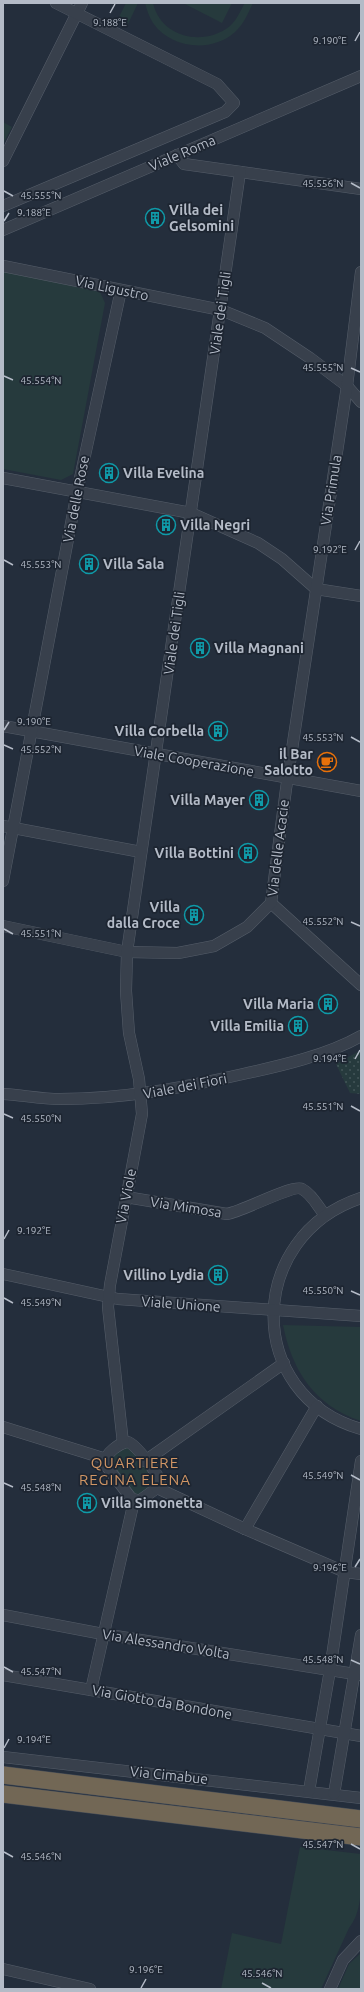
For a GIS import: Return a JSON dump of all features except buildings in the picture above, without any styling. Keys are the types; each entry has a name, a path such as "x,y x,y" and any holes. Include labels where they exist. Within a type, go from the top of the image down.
{"highway":[{"path":"3,1775 361,1819"},
{"path":"3,1794 361,1837"}],"street":[{"path":"56,3 76,13"},
{"path":"3,161 82,3"},
{"name":"Viale Roma","path":"3,206 225,112 234,103 217,84 76,13"},
{"name":"Viale Roma","path":"3,230 361,76"},
{"path":"177,154 184,164 361,189"},
{"name":"Viale dei Tigli","path":"141,1095 129,1033 126,992 127,952 240,172"},
{"name":"Via Ligustro","path":"3,266 221,310 265,328 310,358 347,386 361,402"},
{"name":"Via Primula","path":"288,778 347,386 361,272"},
{"name":"Via delle Rose","path":"4,875 8,827 31,732 77,492 121,290"},
{"path":"3,478 191,513 258,543 282,559 316,589 361,596"},
{"name":"Viale Cooperazione","path":"3,726 156,755 361,791"},
{"name":"Via delle Acacie","path":"3,926 127,952 178,953 214,946 248,927 271,903 288,778"},
{"path":"8,827 141,852"},
{"path":"271,903 361,985"},
{"name":"Viale dei Fiori","path":"3,1094 60,1099 141,1095 275,1068 319,1054 361,1036"},
{"name":"Via Viole","path":"123,1443 108,1298 142,1114 141,1095"},
{"name":"Via Mimosa","path":"126,1197 227,1214 238,1212 289,1190 299,1188 307,1192 325,1215"},
{"path":"361,1198 338,1207 325,1215 302,1235 286,1259 277,1283 273,1311 276,1336 284,1363 298,1386 317,1406 342,1422 361,1429"},
{"name":"Viale Unione","path":"3,1274 108,1298 273,1311 361,1316"},
{"path":"146,1461 284,1363"},
{"path":"245,1529 317,1406"},
{"path":"3,1428 106,1459"},
{"path":"106,1459 123,1443 132,1444 159,1478 158,1488 143,1500 134,1501"},
{"path":"106,1459 108,1468 134,1501"},
{"path":"309,1791 321,1729 361,1461"},
{"path":"158,1488 245,1529 345,1572 361,1574"},
{"path":"91,1690 134,1501"},
{"name":"Via Alessandro Volta","path":"3,1615 103,1634 358,1675"},
{"path":"334,1794 358,1675 361,1636"},
{"name":"Via Giotto da Bondone","path":"3,1675 361,1736"},
{"name":"Via Cimabue","path":"3,1757 361,1798"},
{"path":"330,1989 343,1960 361,1942"},
{"path":"3,1969 90,1989"}],"green space":[{"path":"126,3 138,3 128,24 118,19"},
{"path":"145,3 153,3 158,15 165,24 174,31 185,36 196,37 208,36 220,32 232,24 245,3 253,3 238,29 226,39 204,45 192,45 181,43 161,32 153,23"},
{"path":"183,3 232,3 222,23"},
{"path":"3,122 12,127 3,144"},
{"path":"3,271 100,292 105,303 73,474 61,480 3,469"},
{"path":"361,1050 361,1094 350,1093 336,1064"},
{"path":"283,1325 361,1327 361,1421 331,1406 318,1396 308,1385 293,1357 287,1342"},
{"path":"128,1447 152,1474 155,1483 145,1495 135,1496 111,1463 113,1457 117,1453"},
{"path":"300,1847 361,1854 361,1893 357,1912 321,1989 221,1989 232,1933 281,1944"},
{"path":"361,1953 361,1989 338,1989 349,1964"}],"place":[{"name":"Villa dei Gelsomini","path":"155,218"},
{"name":"Villa Evelina","path":"109,473"},
{"name":"Villa Negri","path":"166,525"},
{"name":"Villa Sala","path":"89,564"},
{"name":"Villa Magnani","path":"200,648"},
{"name":"Villa Corbella","path":"218,731"},
{"name":"il Bar Salotto","path":"327,762"},
{"name":"Villa Mayer","path":"259,800"},
{"name":"Villa Bottini","path":"248,853"},
{"name":"Villa dalla Croce","path":"194,915"},
{"name":"Villa Maria","path":"328,1004"},
{"name":"Villa Emilia","path":"298,1026"},
{"name":"Villino Lydia","path":"218,1275"},
{"name":"Villa Simonetta","path":"87,1503"}],"district":[{"name":"QUARTIERE REGINA ELENA","path":"135,1470"}]}
